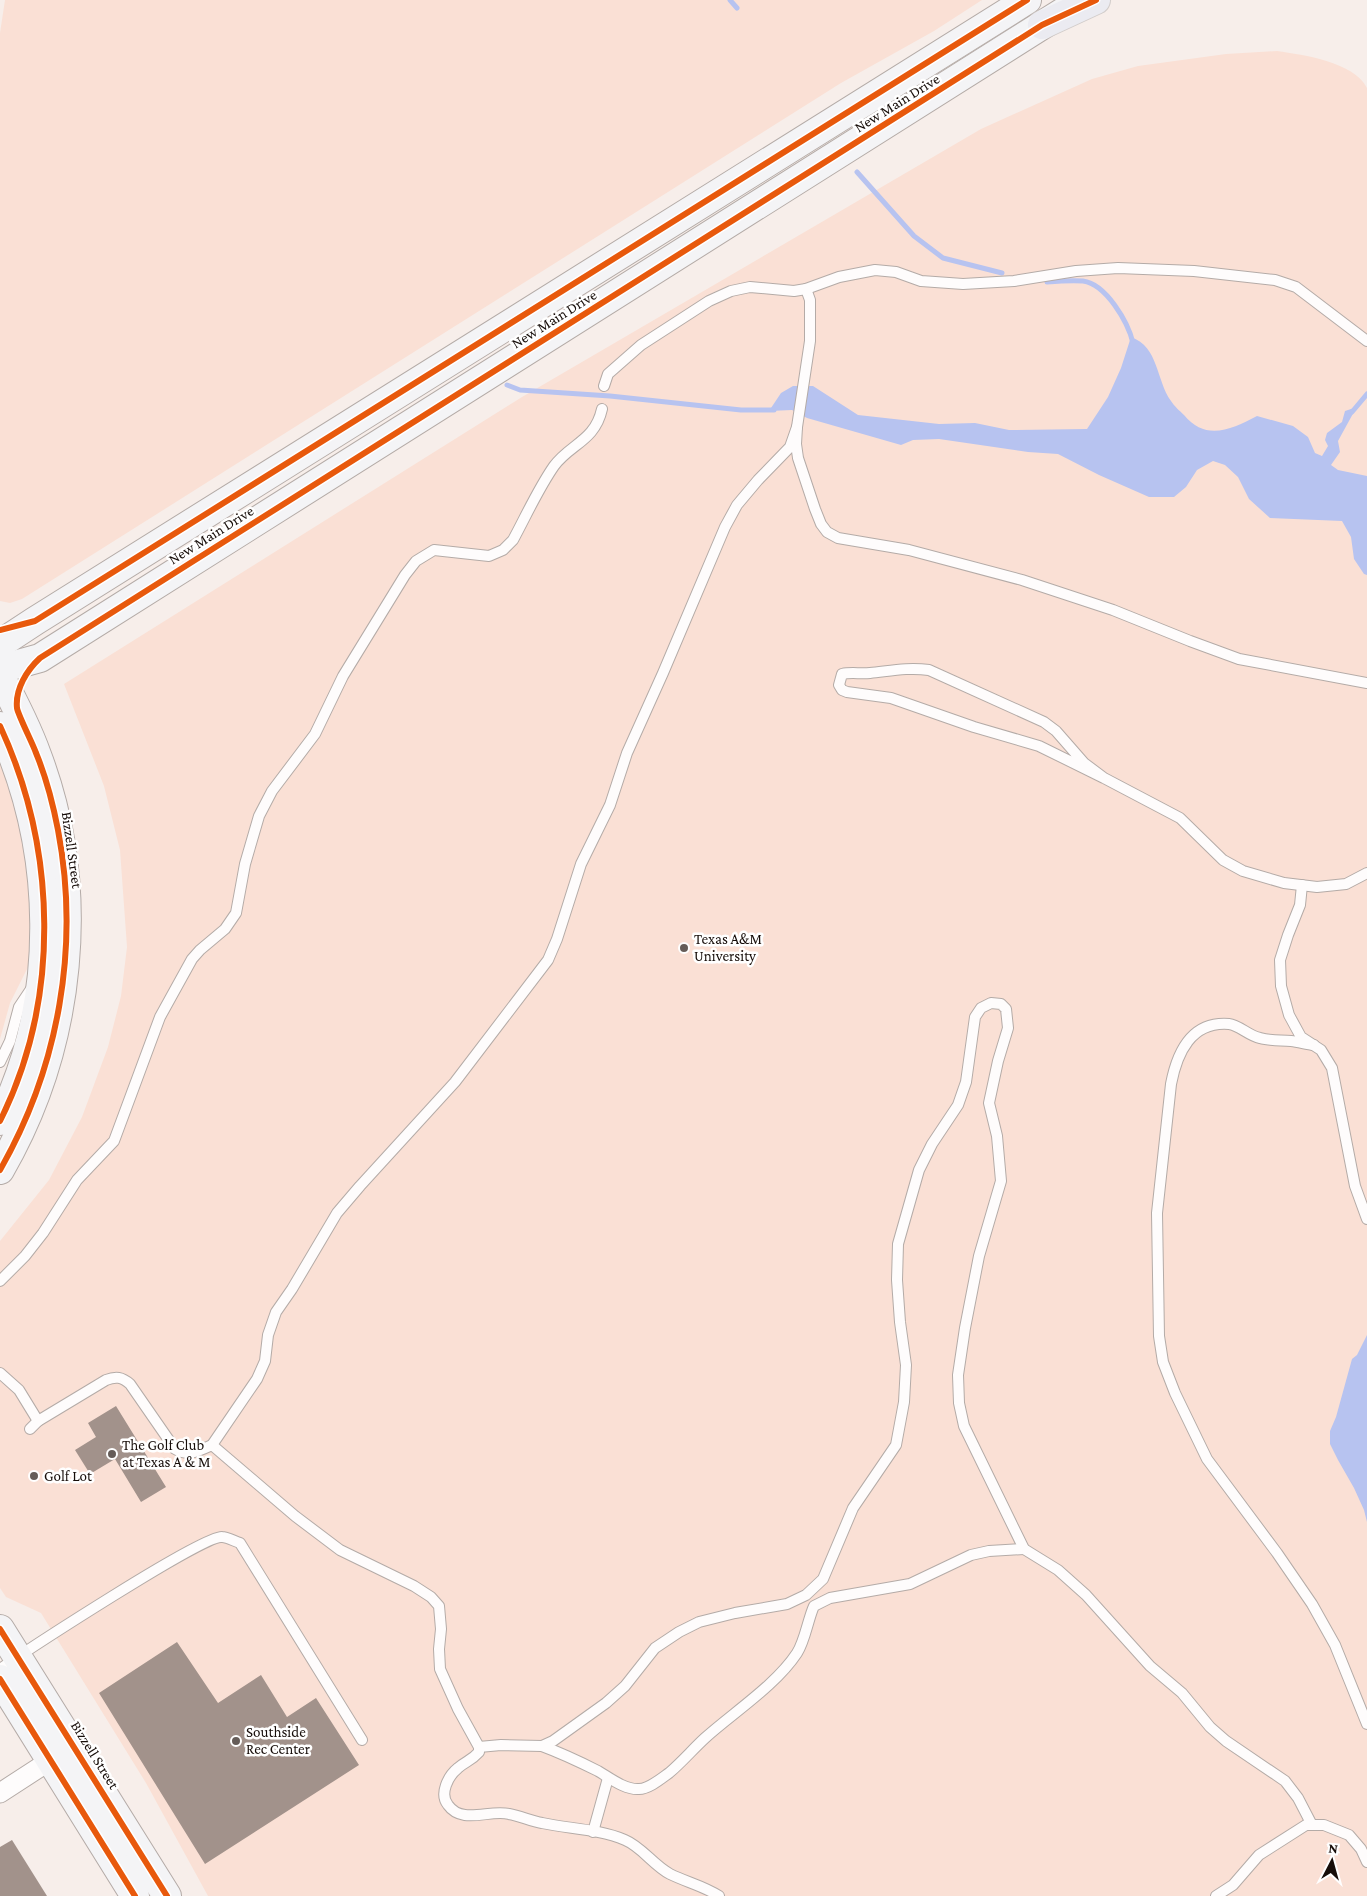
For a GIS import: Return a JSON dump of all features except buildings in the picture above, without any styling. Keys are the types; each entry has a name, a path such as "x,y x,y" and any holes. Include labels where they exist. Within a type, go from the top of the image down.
{"main road":[{"path":"1042,25 1096,0"}],"street":[{"name":"New Main Drive","path":"0,644 1027,0"},
{"name":"New Main Drive","path":"0,669 40,658 1081,0"},
{"path":"667,224 685,252"},
{"path":"330,437 347,464"},
{"path":"0,630 35,621"},
{"path":"8,717 24,678 32,665 40,658"},
{"name":"Bizzell Street","path":"0,676 22,784 38,846 44,907 42,971 38,998 27,1048 10,1104"},
{"name":"Bizzell Street","path":"8,717 38,756 54,809 61,850 67,910 66,956 59,1012 46,1064 10,1104"},
{"name":"Bizzell Street","path":"0,1170 24,1123 10,1104"},
{"name":"Bizzell Street","path":"0,1629 9,1663 74,1745 167,1896"},
{"path":"0,1679 135,1896"},
{"path":"0,1793 74,1745"}],"lane":[{"path":"604,386 608,374 641,345 709,301 731,290 750,287 794,291 806,289 839,277 875,270 896,272 921,281 980,284 1014,281 1076,271 1118,268 1164,269 1235,275 1284,282 1296,287 1367,341"},
{"path":"30,1429 38,1421 106,1380 115,1377 125,1379 130,1384 175,1449 182,1454 191,1453 212,1445 257,1379 265,1361 268,1336 276,1312 337,1214 360,1186 455,1082 548,960 557,939 581,864 610,805 627,753 725,527 737,505 790,447 797,427 806,371 811,315 810,300 806,289"},
{"path":"0,1281 25,1256 77,1180 114,1140 164,1009 192,959 225,929 236,913 245,864 259,816 272,791 315,734 343,676 405,575 416,560 434,550 488,556 503,550 512,540 554,466 587,436 599,420 602,409"},
{"path":"797,427 798,458 820,524 827,532 838,538 933,556 1022,580 1113,610 1239,659 1367,684"},
{"path":"1104,778 1084,763 1056,731 1044,722 929,670 914,668 867,673 850,672 842,674 840,678 839,685 842,690 847,692 891,698 974,727 1040,746 1180,818 1223,860 1243,871 1284,883 1317,887 1346,884 1367,873"},
{"path":"1302,885 1300,905 1280,960 1281,986 1289,1015 1301,1037 1320,1050 1332,1068 1354,1186 1367,1219"},
{"path":"0,1062 10,1040 19,1007 42,971"},
{"path":"542,1746 554,1741 606,1703 624,1686 655,1648 679,1632 699,1622 735,1613 787,1604 806,1595 822,1579 853,1508 896,1445 904,1402 906,1365 897,1280 898,1244 919,1170 932,1144 958,1105 966,1082 975,1017 981,1008 991,1003 1001,1004 1006,1009 1008,1028 998,1061 989,1103 997,1136 1001,1181 979,1256 958,1375 958,1403 964,1426 1024,1549 1058,1570 1086,1595 1150,1666 1182,1693 1210,1727 1226,1741 1285,1781 1298,1798 1312,1825"},
{"path":"1314,1045 1259,1038 1230,1024 1212,1026 1195,1032 1182,1048 1175,1062 1171,1084 1157,1213 1158,1336 1163,1362 1175,1393 1207,1459 1277,1553 1312,1604 1335,1645 1367,1724"},
{"path":"0,1373 19,1390 38,1421"},
{"path":"212,1445 296,1516 340,1550 414,1586 431,1597 439,1606 441,1629 440,1669 458,1709 479,1747 479,1752 472,1760 458,1767 449,1778 444,1793 447,1805 459,1814 470,1816 506,1813 541,1823 605,1834 626,1840 636,1846 653,1864 670,1874 719,1896"},
{"path":"9,1663 203,1542 221,1536 240,1543 362,1740"},
{"path":"479,1747 501,1745 542,1746 563,1754 617,1783 640,1789 669,1773 705,1739 752,1700 786,1667 799,1651 807,1621 814,1606 821,1602 910,1584 971,1555 990,1551 1024,1549"},
{"path":"593,1832 608,1778"},
{"path":"1216,1896 1233,1885 1259,1855 1306,1825 1324,1824 1349,1835 1361,1849 1367,1862"}],"shaded area":[{"path":"5,0 982,0 934,31 841,83 22,599 10,603 0,601 0,33"},
{"name":"Texas A&M University","path":"1277,51 1327,61 1340,66 1361,79 1367,88 1367,1896 208,1896 146,1783 41,1613 6,1597 0,1588 0,1241 49,1180 82,1117 108,1047 121,996 127,947 120,850 104,786 64,684 522,397 981,129 1092,79 1138,66 1226,54"},
{"path":"0,760 14,803 22,837 31,906 30,963 10,1003 0,1039"}],"water":[{"path":"1131,337 1147,348 1152,356 1162,384 1172,403 1192,423 1210,431 1229,429 1257,416 1293,426 1308,437 1315,453 1322,456 1328,446 1325,440 1327,433 1342,422 1345,411 1354,408 1355,410 1338,441 1340,452 1331,465 1338,470 1367,476 1367,575 1364,574 1354,559 1351,537 1342,521 1270,518 1249,499 1238,477 1225,465 1213,461 1197,470 1186,487 1174,497 1149,497 1058,454 1028,452 939,439 913,440 901,445 807,418 792,410 769,411 781,393 793,386 813,386 858,415 939,424 975,423 1009,430 1087,429 1108,397 1121,368"},
{"path":"1367,1335 1367,1522 1354,1488 1330,1444 1330,1431 1336,1417 1352,1359 1357,1355"}],"waterway":[{"path":"730,0 737,8"},
{"path":"857,172 914,236 943,258 1002,273"},
{"path":"1047,282 1083,281 1100,289 1115,305 1133,343"},
{"path":"507,385 520,390 610,396 741,410 774,410"},
{"path":"1352,412 1367,394"}],"cycle path":[{"path":"0,630 35,621 1027,0"},
{"path":"0,1170 20,1131 37,1090 50,1048 59,1005 65,961 67,918 58,830 43,772 17,708 20,687 26,674 35,663 40,658 1042,25 1096,0"},
{"path":"0,726 19,773 33,822 41,873 44,924 42,975 34,1025 20,1074 0,1121"},
{"path":"0,1629 167,1896"},
{"path":"0,1679 135,1896"}],"place":[{"name":"Texas A&M University","path":"684,948"},
{"name":"The Golf Club at Texas A & M","path":"112,1454"},
{"name":"Golf Lot","path":"34,1476"},
{"name":"Southside Rec Center","path":"236,1741"}]}
